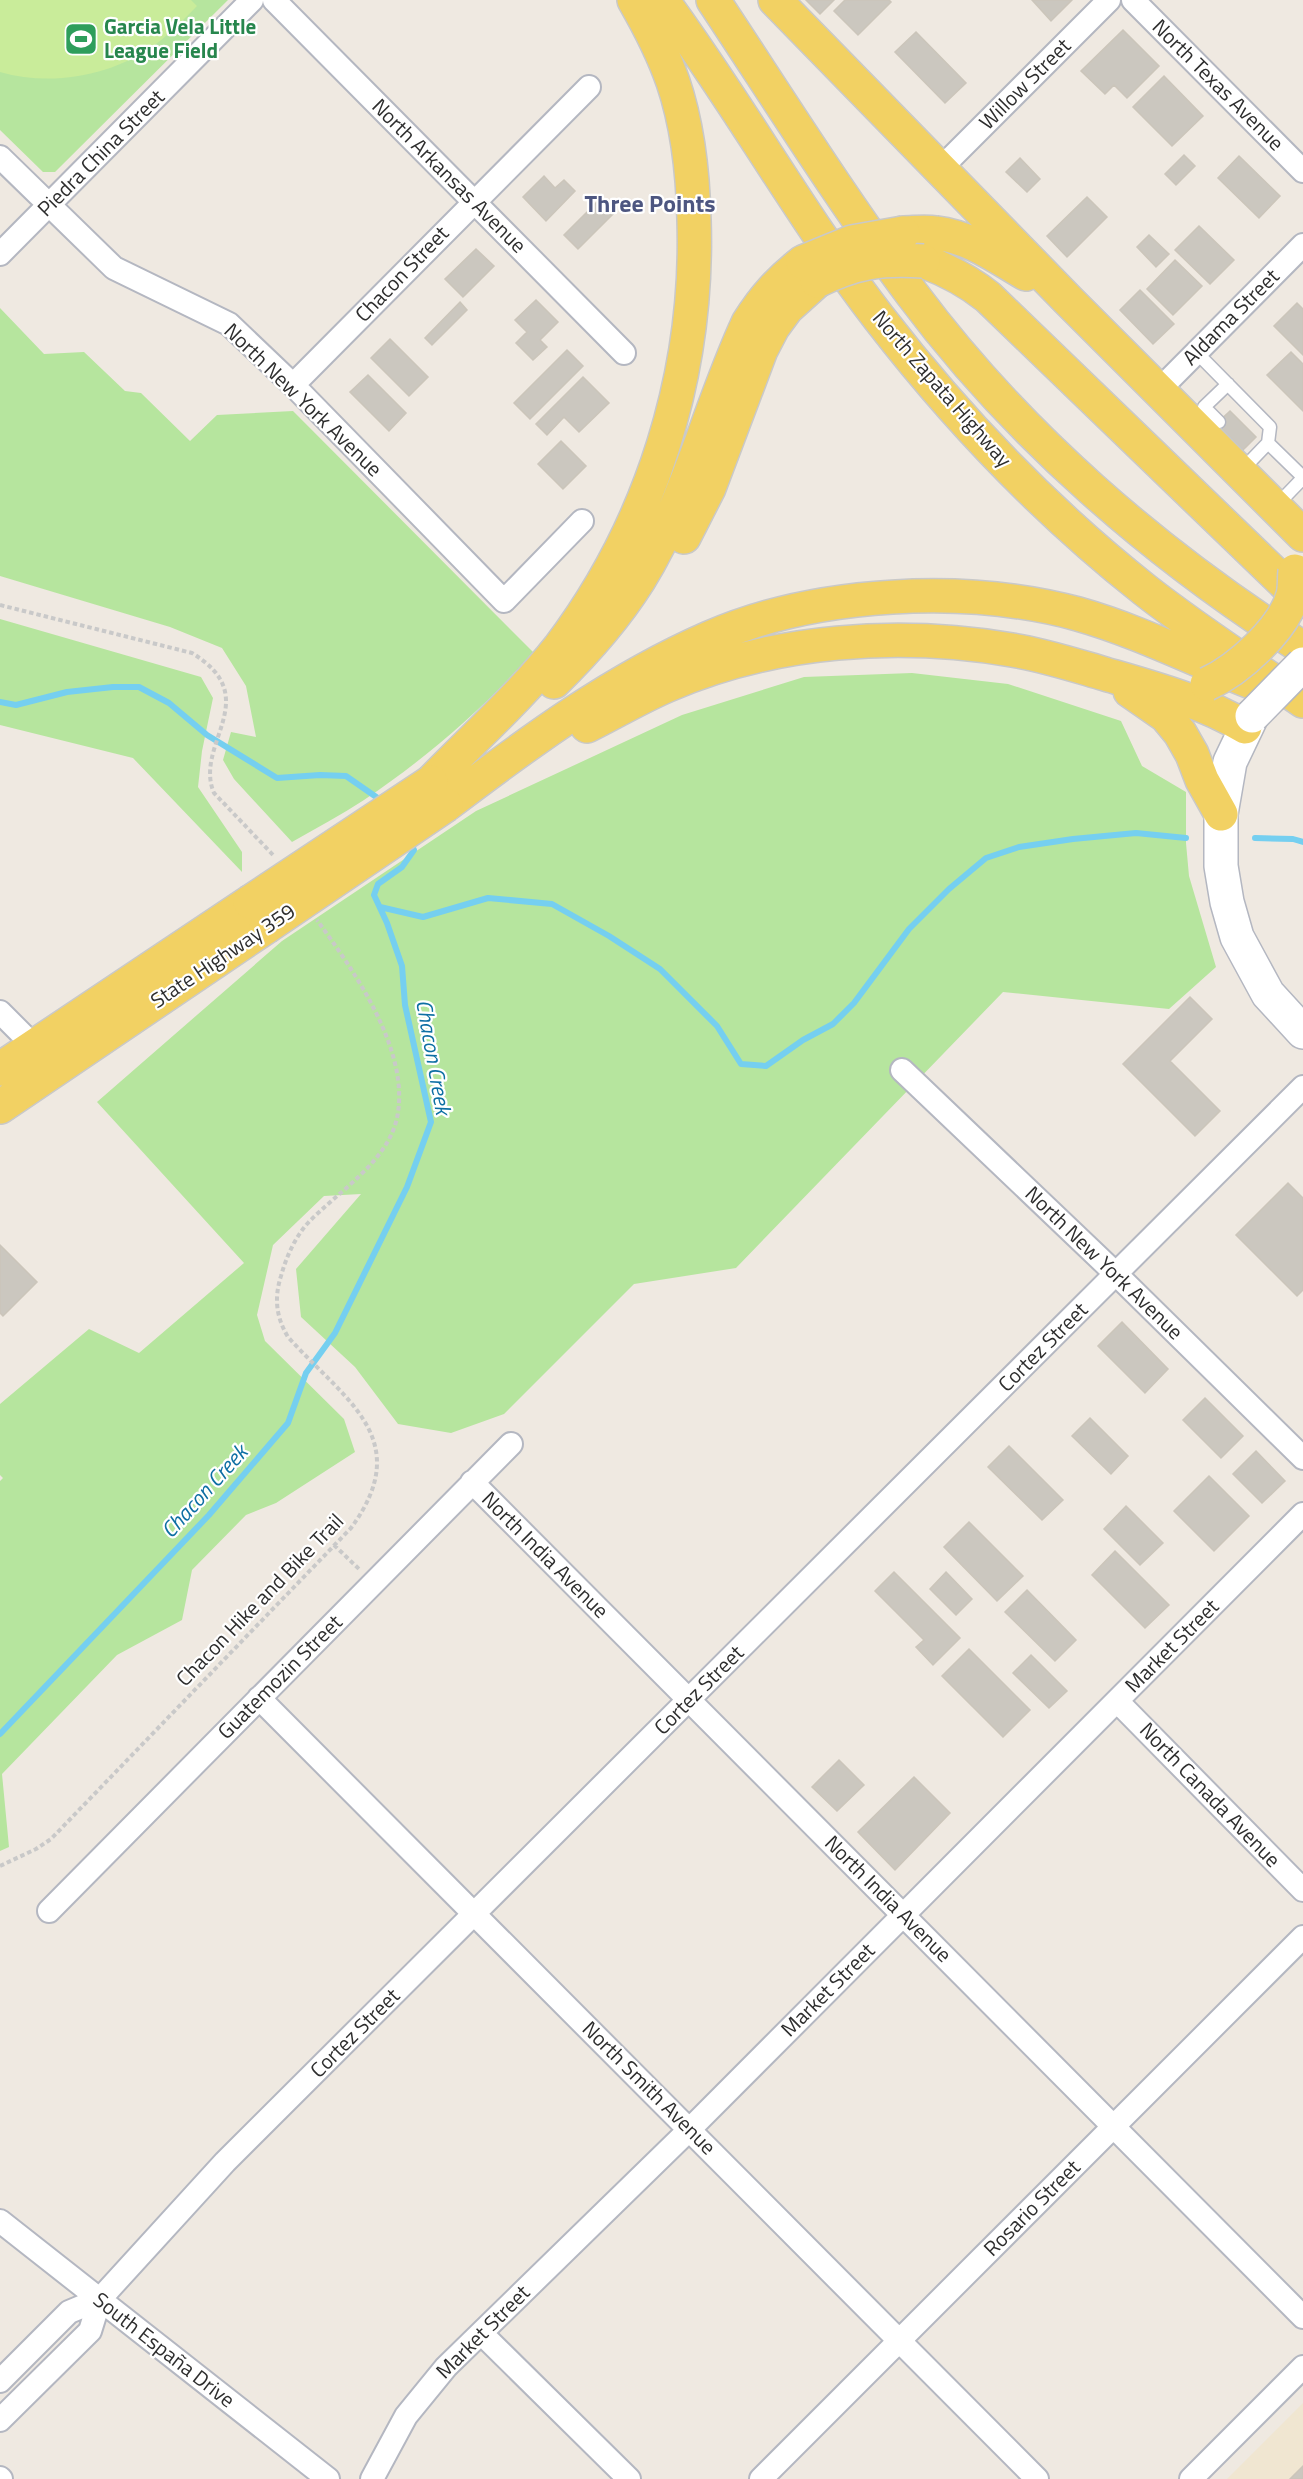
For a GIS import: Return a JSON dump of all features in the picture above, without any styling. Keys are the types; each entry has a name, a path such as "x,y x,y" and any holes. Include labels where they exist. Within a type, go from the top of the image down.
{"main road":[{"path":"438,793 559,648 597,591 624,544 649,488 674,414 690,327 696,264 688,145 673,82 654,36 634,0"},
{"name":"North Zapata Highway","path":"662,0 878,317 995,454 1047,505 1146,591 1303,703"},
{"name":"North Zapata Highway","path":"713,0 912,294 1019,420 1074,473 1140,530 1249,614 1303,648"},
{"path":"775,0 1158,390 1254,475 1303,535"},
{"path":"438,793 530,721 608,648 642,606 674,557 709,488 761,350 773,327 810,272 852,242 903,233 935,233 981,246 1068,300"},
{"path":"810,272 839,270 868,261 892,259 923,261 961,278 988,297 1299,586"},
{"path":"1254,475 1284,540 1299,586"},
{"path":"1109,675 1193,686 1207,684 1238,666 1261,643 1287,609 1299,586"},
{"path":"438,793 558,723 608,690 663,659 711,637 751,622 818,607 882,597 959,597 1020,602 1077,614 1146,636 1303,703"},
{"path":"438,793 573,733 668,685 729,663 778,651 840,643 902,640 956,643 1013,650 1170,693 1249,721"},
{"path":"1303,664 1249,721 1230,762 1221,814 1221,866 1227,902 1237,937 1268,994 1303,1032"},
{"path":"1109,675 1166,716 1180,733 1221,814"},
{"name":"State Highway 359","path":"0,1107 258,915 438,793"},
{"name":"State Highway 359","path":"0,1069 34,1046 258,915"}],"street":[{"name":"Piedra China Street","path":"0,254 252,0"},
{"name":"North Arkansas Avenue","path":"274,0 624,353"},
{"name":"Willow Street","path":"940,169 1110,0"},
{"name":"North Texas Avenue","path":"1132,0 1303,171"},
{"name":"Chacon Street","path":"293,385 589,87"},
{"name":"North New York Avenue","path":"0,157 114,268 229,324 293,385 504,601 582,521"},
{"name":"Aldama Street","path":"1158,390 1303,245"},
{"path":"0,1012 34,1046"},
{"name":"North New York Avenue","path":"902,1070 1116,1274 1303,1458"},
{"name":"Cortez Street","path":"0,2381 69,2312 100,2299 225,2162 1303,1087"},
{"name":"Guatemozin Street","path":"49,1911 511,1444"},
{"name":"North India Avenue","path":"472,1482 1303,2317"},
{"name":"Market Street","path":"372,2479 406,2416 423,2392 690,2129 1303,1514"},
{"name":"North Smith Avenue","path":"259,1698 476,1913 1037,2479"},
{"name":"North Canada Avenue","path":"1117,1701 1303,1890"},
{"name":"Rosario Street","path":"761,2479 1303,1937"},
{"name":"South España Drive","path":"0,2221 328,2479"},
{"name":"Cortez Street","path":"0,2420 90,2331 100,2299"},
{"path":"481,2333 629,2479"},
{"path":"1191,2479 1303,2367"}],"lane":[{"path":"1196,352 1270,427 1268,443 1254,475 1303,477"},
{"path":"1219,422 1204,407 1228,384"},
{"path":"1268,443 1303,477"}],"path":[{"path":"0,605 192,653 206,661 223,684 226,697 226,709 214,753 210,784 214,793 280,865"},
{"name":"Chacon Hike and Bike Trail","path":"0,1866 36,1849 51,1839 334,1545 362,1512 372,1491 377,1466 376,1444 369,1426 356,1407 300,1351 280,1323 277,1310 276,1290 284,1264 296,1240 307,1225 371,1162 389,1139 397,1118 399,1095 390,1047 365,992 317,919"},
{"path":"334,1545 359,1569"}],"shaded area":[{"path":"1303,2403 1303,2479 1227,2479"}],"green space":[{"path":"0,0 228,0 55,172 43,172 0,130"},
{"name":"Garcia Vela Little League Field","path":"0,0 191,0 197,6 156,44 120,64 81,76 40,78 0,72"},
{"path":"0,308 44,354 84,352 125,391 141,393 190,441 217,415 293,411 533,652 475,713 409,767 355,806 292,842 234,779 223,760 231,732 256,737 246,686 222,648 170,627 0,576"},
{"path":"0,619 201,677 213,698 202,751 198,787 242,852 242,872 133,758 0,725"},
{"path":"912,673 1008,684 1121,721 1142,766 1186,792 1186,843 1189,876 1216,967 1169,1009 1003,992 736,1268 634,1284 504,1414 451,1433 398,1424 355,1367 301,1317 296,1269 361,1194 324,1196 273,1245 257,1315 265,1341 344,1419 355,1452 276,1503 246,1515 192,1570 182,1620 117,1655 2,1774 9,1847 0,1851 0,1481 3,1478 0,1475 0,1404 89,1329 139,1353 244,1263 97,1102 282,941 476,811 682,715 804,677"}],"building":[{"path":"806,0 834,0 820,14"},
{"path":"845,0 889,0 891,2 858,35 834,11"},
{"path":"1032,0 1072,0 1051,21"},
{"path":"1123,30 1159,66 1127,98 1114,85 1105,94 1081,71"},
{"path":"916,32 966,83 945,103 895,52"},
{"path":"1164,76 1203,116 1172,146 1133,107"},
{"path":"1184,155 1195,166 1176,185 1165,174"},
{"path":"1239,156 1280,196 1259,218 1218,178"},
{"path":"1020,158 1040,179 1027,192 1006,172"},
{"path":"544,176 555,188 564,180 575,191 546,221 523,197"},
{"path":"1087,197 1107,217 1067,257 1047,236"},
{"path":"601,198 615,212 578,249 564,235"},
{"path":"1199,226 1234,260 1210,284 1175,250"},
{"path":"1149,235 1169,254 1156,267 1137,247"},
{"path":"476,249 494,266 463,297 445,279"},
{"path":"1175,260 1202,286 1173,315 1147,289"},
{"path":"1140,290 1174,324 1153,344 1120,310"},
{"path":"536,300 558,322 540,340 547,347 533,360 516,343 527,332 515,320"},
{"path":"460,302 467,310 432,345 425,338"},
{"path":"1297,303 1303,309 1303,355 1274,326"},
{"path":"390,339 428,377 409,396 371,358"},
{"path":"567,350 583,366 530,419 514,403"},
{"path":"1291,352 1303,364 1303,411 1267,375"},
{"path":"368,375 406,413 389,431 350,392"},
{"path":"583,377 609,403 579,432 564,417 547,435 536,424"},
{"path":"1230,411 1256,437 1242,451 1216,424"},
{"path":"561,441 586,466 563,489 538,464"},
{"path":"1190,997 1212,1019 1170,1061 1220,1111 1195,1136 1123,1064"},
{"path":"1288,1183 1303,1198 1303,1290 1297,1296 1236,1235"},
{"path":"0,1245 37,1282 3,1316 0,1313"},
{"path":"1122,1322 1168,1369 1145,1393 1098,1346"},
{"path":"1205,1398 1243,1436 1221,1458 1183,1420"},
{"path":"1090,1418 1128,1456 1111,1474 1072,1436"},
{"path":"1009,1446 1063,1500 1042,1520 988,1467"},
{"path":"1256,1451 1285,1481 1262,1503 1233,1474"},
{"path":"1209,1476 1249,1516 1214,1551 1174,1511"},
{"path":"1126,1506 1163,1543 1140,1565 1104,1529"},
{"path":"969,1522 1023,1576 997,1601 944,1547"},
{"path":"1115,1551 1169,1605 1145,1628 1092,1575"},
{"path":"894,1572 960,1638 933,1665 916,1647 924,1640 875,1591"},
{"path":"946,1572 972,1599 956,1615 930,1589"},
{"path":"1027,1590 1076,1640 1055,1661 1005,1612"},
{"path":"969,1649 1030,1710 1003,1737 942,1676"},
{"path":"1031,1655 1067,1691 1049,1708 1013,1673"},
{"path":"839,1760 864,1785 837,1811 812,1787"},
{"path":"914,1777 950,1813 895,1870 858,1832"},
{"path":"1303,2466 1303,2479 1290,2479"}],"waterway":[{"name":"Chacon Creek","path":"0,702 16,705 67,692 113,687 139,687 169,703 207,735 277,778 346,776 382,801"},
{"path":"380,907 423,917 488,898 552,904 609,936 660,969 717,1026 741,1064 766,1066 803,1040 833,1024 854,1003 909,929 949,889 986,858 1019,847 1073,839 1136,833 1186,838"},
{"path":"1255,838 1293,839 1303,842"},
{"name":"Chacon Creek","path":"0,1734 209,1515 288,1423 306,1373 335,1333 407,1187 431,1122 405,1005 402,966 387,923 374,895 378,884 402,867 414,850 410,840"}],"place":[{"name":"Garcia Vela Little League Field","path":"81,39"}],"district":[{"name":"Three Points","path":"650,204"}]}
